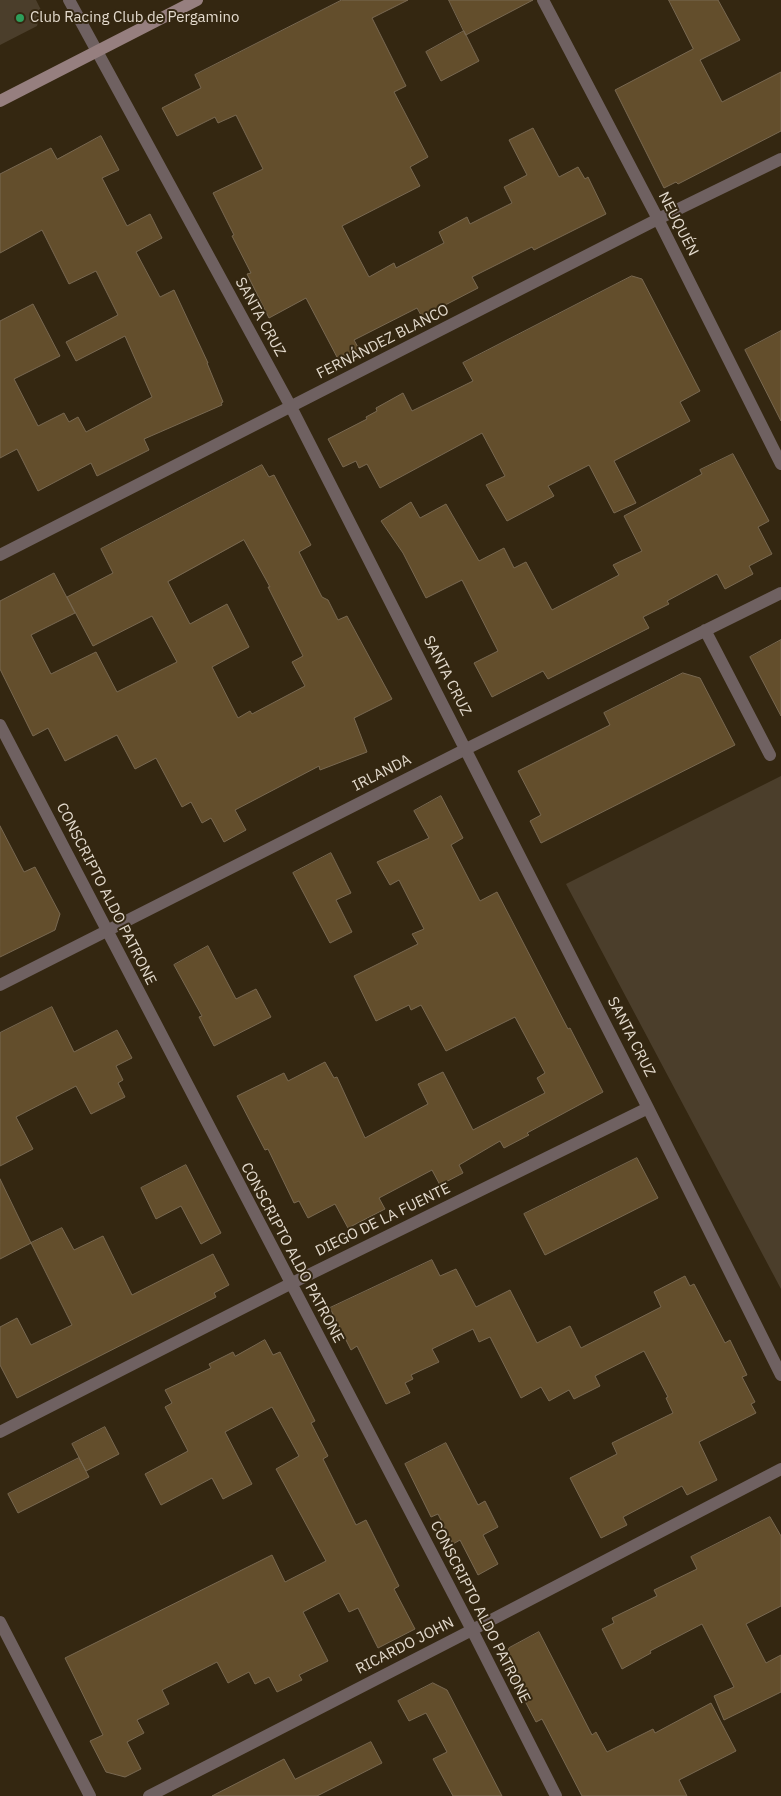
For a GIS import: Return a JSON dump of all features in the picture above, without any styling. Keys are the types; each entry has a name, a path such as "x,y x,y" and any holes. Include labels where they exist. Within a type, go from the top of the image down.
{"main road":[{"path":"0,101 197,0"}],"street":[{"name":"SANTA CRUZ","path":"69,0 291,407 648,1108 781,1375"},
{"name":"NEUQUÉN","path":"544,0 658,219 781,464"},
{"name":"FERNÁNDEZ BLANCO","path":"0,555 658,219 781,159"},
{"name":"IRLANDA","path":"0,985 466,749 781,593"},
{"path":"706,630 770,755"},
{"name":"CONSCRIPTO ALDO PATRONE","path":"0,725 472,1630 556,1796"},
{"name":"DIEGO DE LA FUENTE","path":"0,1432 290,1284 648,1108"},
{"name":"RICARDO JOHN","path":"149,1796 781,1469"},
{"path":"0,1622 90,1796"}],"shaded area":[{"name":"Club Racing Club de Pergamino","path":"0,0 36,0 41,10 37,26 0,45"},
{"path":"781,776 781,1289 566,884"}],"building":[{"path":"342,0 408,0 372,18 406,86 394,92 428,157 410,167 420,186 342,226 369,277 394,263 396,268 444,243 439,232 467,217 470,224 512,203 504,187 527,175 509,140 533,128 559,177 578,167 585,179 588,177 606,214 534,250 532,247 472,277 478,288 422,317 417,308 354,340 359,349 338,359 306,298 269,318 247,274 251,273 213,193 263,169 236,115 218,123 215,117 177,136 162,108 201,88 195,75"},
{"path":"449,0 533,0 466,35"},
{"path":"669,0 718,0 740,40 700,60 722,102 781,72 781,131 678,184 676,182 664,188 615,90 693,49"},
{"path":"464,31 479,61 441,81 426,52"},
{"path":"101,136 119,170 102,178 127,226 150,214 162,238 136,252 160,297 174,290 208,363 223,402 221,403 222,405 144,439 149,450 97,476 91,463 38,491 17,449 0,458 0,321 33,304 60,356 14,379 38,426 64,413 69,422 78,417 86,432 152,397 125,336 76,361 66,342 118,315 96,271 69,284 42,230 0,253 0,174 51,148 57,159"},
{"path":"632,276 642,279 700,391 680,402 690,421 614,461 636,503 614,513 589,465 548,486 554,496 507,521 486,485 505,476 482,433 380,488 367,464 359,468 356,461 343,467 328,439 367,419 366,417 377,411 376,408 403,393 412,411 473,381 463,363"},
{"path":"781,331 781,421 745,350"},
{"path":"733,454 769,521 758,527 772,554 749,566 753,574 725,589 717,574 667,601 669,604 643,617 649,628 548,679 543,671 492,697 474,663 498,651 462,580 426,598 403,553 381,521 411,502 420,518 446,504 479,561 504,548 514,568 526,562 552,610 619,575 613,565 642,551 624,516 702,474 700,470"},
{"path":"262,465 269,477 274,475 311,545 299,552 322,597 328,600 338,620 347,616 392,699 354,718 367,752 320,770 319,766 235,810 246,830 224,842 211,818 202,823 191,802 182,807 156,758 135,769 117,735 65,761 48,728 33,736 0,669 0,601 54,573 75,613 31,635 51,674 96,652 117,692 177,662 152,616 93,646 67,597 113,573 101,549","holes":["244,540 270,587 268,587 303,656 292,662 305,686 252,714 250,711 238,718 212,667 249,647 227,604 190,624 168,582"]},
{"path":"781,640 781,716 750,657"},
{"path":"683,673 700,678 735,745 541,843 530,821 541,815 518,771 610,725 604,713"},
{"path":"441,796 463,838 451,845 480,901 497,892 603,1092 527,1133 529,1135 504,1148 500,1141 459,1165 463,1173 440,1185 432,1170 379,1198 385,1209 348,1228 335,1204 308,1218 299,1201 294,1203 268,1149 265,1150 237,1096 284,1073 288,1081 325,1062 334,1078 337,1077 365,1138 428,1104 418,1084 443,1072 473,1130 545,1093 537,1078 545,1073 515,1017 446,1051 421,1005 411,1010 409,1005 376,1021 354,976 418,944 412,934 424,929 399,880 390,885 377,862 429,838 414,811"},
{"path":"0,826 24,872 35,867 60,914 55,930 0,957"},
{"path":"331,853 351,893 336,900 352,932 330,943 293,873"},
{"path":"208,946 236,999 256,989 271,1017 214,1046 199,1017 202,1016 174,965"},
{"path":"52,1007 74,1052 117,1030 132,1058 116,1066 123,1080 118,1083 125,1097 91,1114 76,1086 16,1117 33,1149 0,1166 0,1033"},
{"path":"637,1158 658,1198 545,1255 524,1214"},
{"path":"186,1165 221,1233 201,1244 181,1206 156,1219 141,1188"},
{"path":"0,1179 31,1243 0,1259"},
{"path":"62,1228 74,1250 103,1236 132,1295 213,1254 229,1285 214,1293 216,1297 17,1398 0,1365 0,1327 17,1318 31,1345 72,1325 31,1243"},
{"path":"432,1260 440,1276 456,1269 476,1307 510,1290 537,1343 570,1326 581,1348 661,1307 654,1292 685,1276 690,1286 694,1284 725,1343 730,1340 747,1375 742,1377 755,1402 751,1404 756,1413 699,1442 717,1480 687,1495 682,1486 623,1517 627,1525 601,1538 570,1478 617,1454 612,1443 673,1413 666,1398 668,1397 644,1351 595,1376 600,1386 574,1399 569,1390 549,1401 541,1387 521,1398 490,1337 479,1342 473,1329 432,1349 439,1362 411,1375 413,1379 405,1383 410,1393 386,1404 357,1346 351,1350 330,1308"},
{"path":"265,1340 273,1355 280,1352 315,1421 311,1423 328,1456 323,1459 356,1525 366,1520 399,1586 394,1589 415,1629 378,1648 358,1608 349,1612 339,1593 303,1612 328,1661 299,1675 302,1680 277,1692 269,1677 255,1684 249,1672 228,1683 217,1662 162,1690 169,1704 137,1720 144,1733 127,1742 141,1769 125,1777 106,1772 90,1741 103,1735 65,1658 272,1555 285,1582 326,1561 276,1469 299,1456 272,1407 225,1432 252,1484 223,1499 212,1478 161,1505 145,1474 188,1451 165,1407 172,1403 165,1390 211,1368 209,1364 233,1352 235,1356"},
{"path":"105,1427 119,1454 86,1471 72,1444"},
{"path":"446,1443 478,1505 485,1501 498,1527 483,1535 498,1564 478,1575 460,1540 453,1544 438,1514 431,1517 405,1464"},
{"path":"79,1458 89,1477 18,1513 8,1494"},
{"path":"770,1517 781,1536 781,1606 746,1624 766,1663 781,1655 781,1692 724,1720 714,1696 734,1687 702,1624 650,1651 651,1653 622,1669 602,1629 614,1623 612,1618 657,1596 654,1590 697,1569 691,1557"},
{"path":"539,1632 592,1735 596,1732 607,1752 653,1729 655,1733 711,1703 736,1751 679,1780 687,1796 582,1796 542,1719 536,1722 504,1661 509,1648"},
{"path":"433,1683 447,1690 502,1796 453,1796 433,1759 447,1752 426,1713 409,1721 398,1701"},
{"path":"371,1742 382,1763 317,1796 212,1796 284,1759 295,1779"}],"place":[{"name":"Club Racing Club de Pergamino","path":"20,18"}]}
